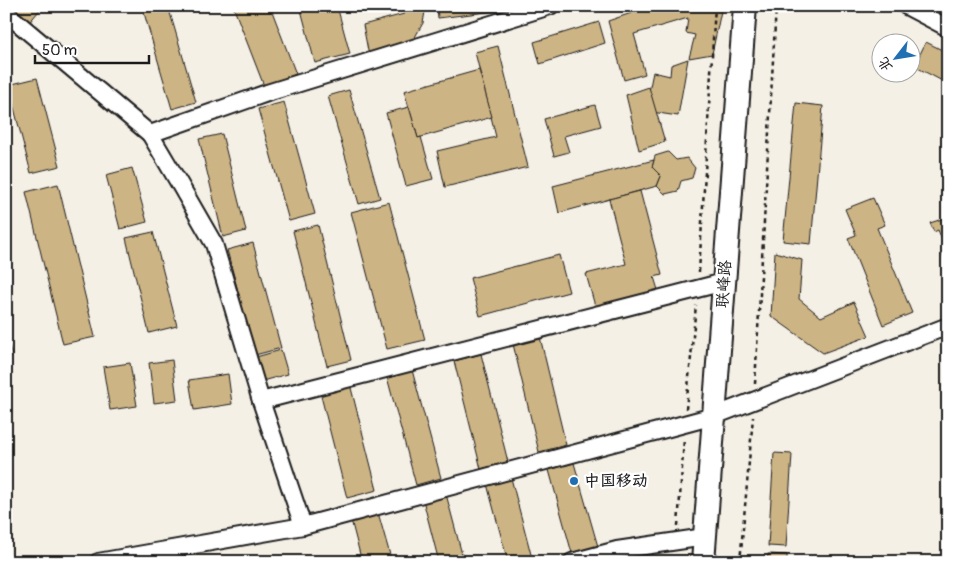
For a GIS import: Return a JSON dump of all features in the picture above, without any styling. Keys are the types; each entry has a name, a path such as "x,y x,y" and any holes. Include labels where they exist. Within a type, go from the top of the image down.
{"main road":[{"name":"联峰路","path":"703,562 745,6"}],"street":[{"path":"150,134 267,93 550,6"},
{"path":"906,6 948,28"},
{"path":"6,13 150,134 214,244 261,401 302,526"},
{"path":"261,401 724,282"},
{"path":"98,562 302,526 714,416 948,326"},
{"path":"572,562 617,550 705,537"}],"path":[{"path":"740,562 754,401 776,6"}],"building":[{"path":"7,6 43,6 28,24"},
{"path":"142,6 168,6 196,102 172,109"},
{"path":"233,6 270,6 296,74 264,86"},
{"path":"300,6 337,6 350,54 315,63"},
{"path":"402,6 426,6 423,23 411,44 369,56 363,25 404,14"},
{"path":"437,6 504,6 504,10 438,18"},
{"path":"652,6 722,6 712,54 689,58 695,35 686,33 688,18 634,34 645,74 624,80 608,21"},
{"path":"599,22 605,43 540,64 534,42"},
{"path":"926,42 948,53 948,84 922,70 922,50"},
{"path":"498,46 528,167 445,187 437,151 496,137 475,52"},
{"path":"688,59 678,116 645,111 653,72 670,76 671,65"},
{"path":"479,70 492,117 418,138 404,91"},
{"path":"37,78 60,166 31,173 8,85"},
{"path":"649,87 665,142 639,150 626,95"},
{"path":"349,90 380,198 359,204 328,96"},
{"path":"284,102 315,214 289,221 258,109"},
{"path":"796,103 823,106 811,244 783,241"},
{"path":"595,105 601,126 564,136 569,152 554,156 544,119"},
{"path":"409,107 418,138 421,137 433,179 406,186 386,113"},
{"path":"222,134 246,231 223,237 199,139"},
{"path":"668,152 676,160 687,158 695,168 692,178 681,181 678,191 665,194 657,186 661,176 652,167 655,156"},
{"path":"654,160 652,167 661,176 657,186 559,213 553,186"},
{"path":"132,168 147,222 120,229 106,175"},
{"path":"58,184 95,337 63,344 26,192"},
{"path":"640,191 662,275 654,277 658,290 595,306 586,274 626,264 609,199"},
{"path":"873,198 885,225 877,228 912,313 883,325 848,238 856,235 845,209"},
{"path":"389,202 425,340 387,349 351,212"},
{"path":"948,217 948,267 942,253 947,251 938,230 934,232 930,223"},
{"path":"318,225 351,360 327,366 293,231"},
{"path":"153,232 177,326 149,333 126,238"},
{"path":"253,243 281,348 255,355 227,250"},
{"path":"775,252 802,260 799,299 821,317 854,302 869,336 823,353 771,316"},
{"path":"559,255 569,292 480,316 470,278"},
{"path":"6,334 12,356 6,358"},
{"path":"540,337 566,445 539,452 513,344"},
{"path":"281,350 288,374 262,381 256,357"},
{"path":"481,354 508,462 481,469 454,361"},
{"path":"172,360 177,400 154,403 149,363"},
{"path":"130,363 137,406 110,410 103,367"},
{"path":"412,370 441,478 416,485 387,377"},
{"path":"228,374 232,404 194,410 189,380"},
{"path":"350,384 377,490 347,498 320,392"},
{"path":"774,453 792,454 786,547 768,546"},
{"path":"574,463 599,550 573,557 549,470"},
{"path":"511,478 533,562 508,562 487,484"},
{"path":"446,494 464,562 439,562 423,500"},
{"path":"377,509 392,562 362,562 350,516"},
{"path":"768,554 787,555 787,562 767,562"}],"place":[{"name":"中国移动","path":"574,481"}]}
